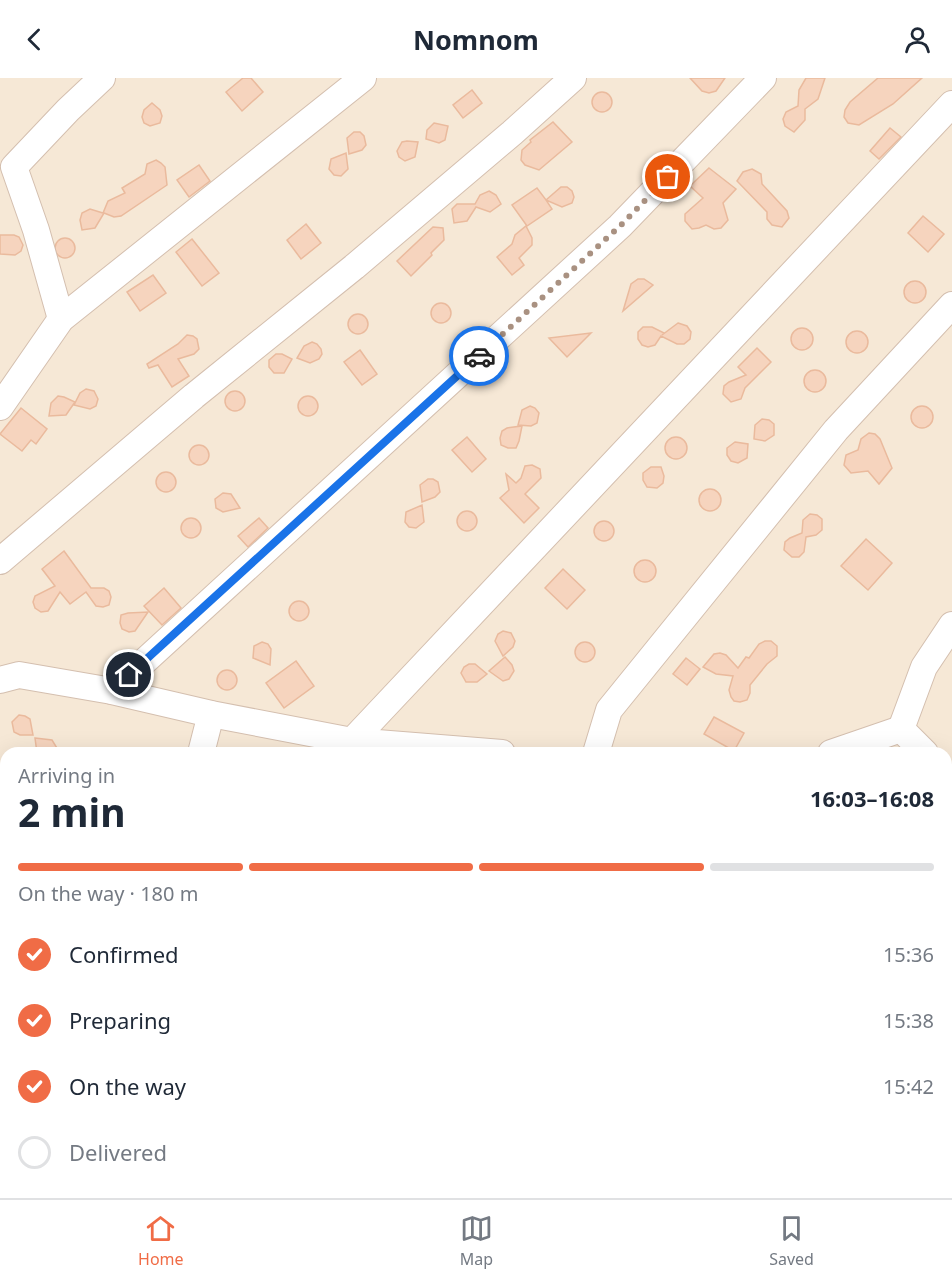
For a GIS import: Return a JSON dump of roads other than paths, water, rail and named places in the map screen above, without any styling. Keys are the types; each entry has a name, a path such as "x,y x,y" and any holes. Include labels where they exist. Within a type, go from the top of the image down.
{"street":[{"path":"61,319 36,230 14,167 102,78"},
{"path":"0,407 61,319 363,78"},
{"path":"0,561 194,396 354,267 573,78"},
{"path":"112,692 620,226 763,78"},
{"path":"0,680 19,675 112,692 351,747 952,104"},
{"path":"598,747 609,710 836,430 952,305"},
{"path":"901,729 924,667 952,625"},
{"path":"203,747 211,714"},
{"path":"848,747 901,729"},
{"path":"901,729 919,747"}]}
